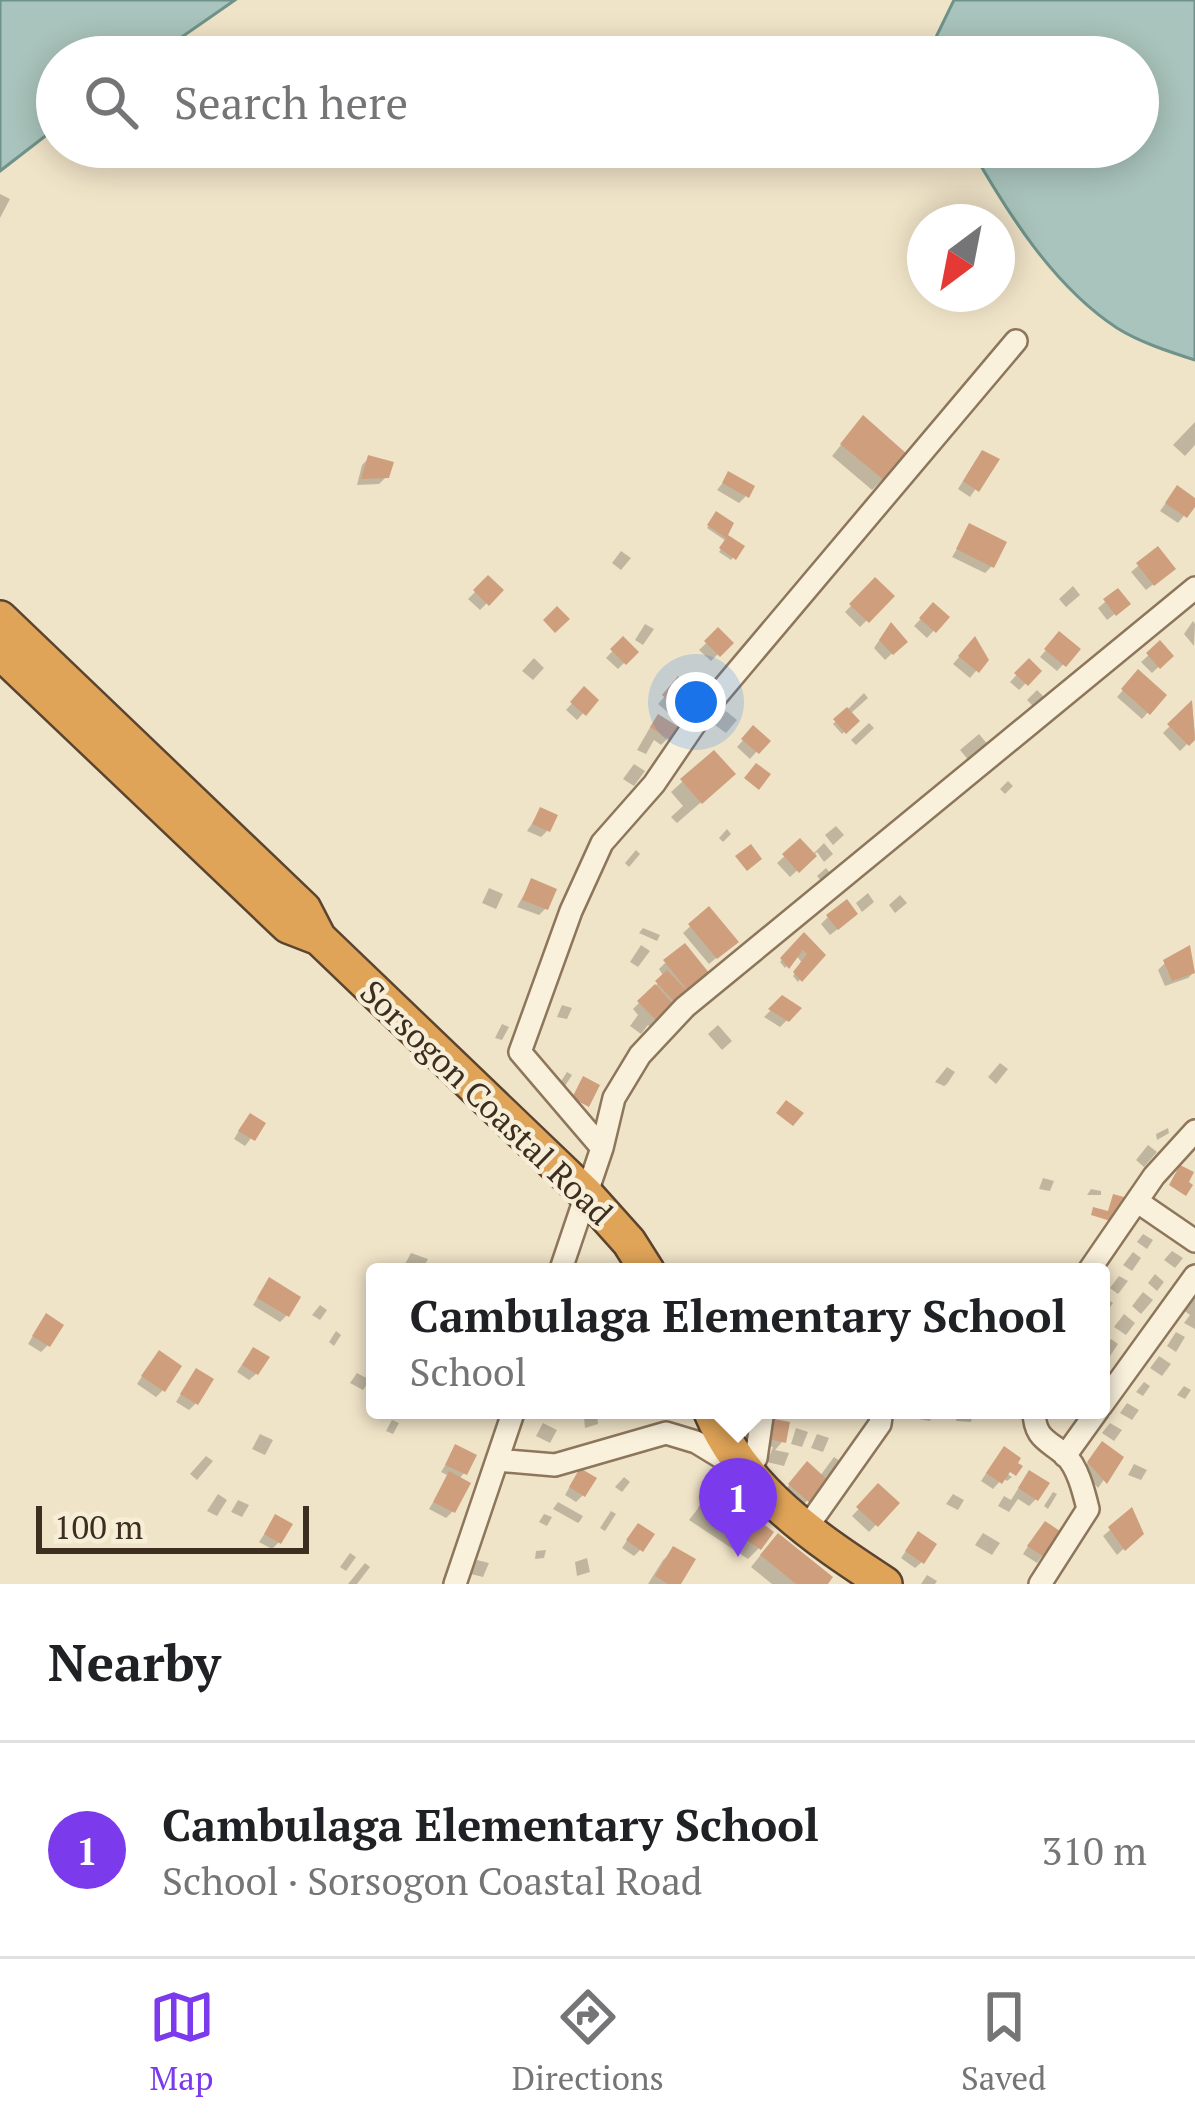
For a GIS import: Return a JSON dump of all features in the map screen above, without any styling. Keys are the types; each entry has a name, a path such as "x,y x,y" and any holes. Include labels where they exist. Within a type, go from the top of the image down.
{"highway":[{"name":"Sorsogon Coastal Road","path":"0,618 304,909 319,938 586,1194 642,1263"},
{"name":"Sorsogon Coastal Road","path":"0,652 288,926 319,938"},
{"path":"715,1419 747,1473 805,1530 885,1584"}],"street":[{"path":"602,1148 520,1052 571,911 602,843 654,784 703,712 1016,341"},
{"path":"563,1263 614,1098 640,1054 686,1007 1195,588"},
{"path":"1094,1263 1154,1177 1195,1131"},
{"path":"1138,1202 1195,1241"},
{"path":"1110,1394 1195,1276"},
{"path":"455,1584 511,1419"},
{"path":"497,1460 555,1465 666,1433 696,1442 747,1473 756,1458 762,1419"},
{"path":"805,1530 881,1419"},
{"path":"1034,1419 1049,1448 1066,1456 1088,1509 1040,1584"},
{"path":"1066,1456 1092,1419"}],"water":[{"path":"0,0 235,0 183,36 36,36 36,143 0,171"},
{"path":"954,0 1195,0 1195,360 1126,333 1094,311 1052,269 1015,220 1015,204 1005,204 983,168 1159,168 1159,36 936,36"}],"building":[{"path":"863,415 907,454 885,481 840,444"},
{"path":"982,450 1000,459 979,492 963,481"},
{"path":"368,455 394,462 389,478 361,479"},
{"path":"728,471 755,486 749,498 722,483"},
{"path":"1177,485 1195,498 1187,518 1165,503"},
{"path":"716,511 734,523 728,535 745,546 736,560 719,548 726,538 707,525"},
{"path":"969,523 1007,542 994,568 956,549"},
{"path":"1158,546 1176,569 1154,586 1136,563"},
{"path":"488,575 504,590 489,606 473,590"},
{"path":"875,577 895,596 869,623 849,604"},
{"path":"1118,588 1131,604 1116,616 1103,599"},
{"path":"933,602 950,617 936,633 919,618"},
{"path":"557,606 570,619 555,633 543,620"},
{"path":"891,622 908,642 893,655 879,640"},
{"path":"718,627 734,643 720,657 704,641"},
{"path":"1059,631 1081,649 1066,667 1044,649"},
{"path":"623,636 639,652 626,665 610,649"},
{"path":"975,636 989,660 979,673 958,656"},
{"path":"1160,640 1174,656 1160,669 1146,653"},
{"path":"1029,658 1042,671 1028,686 1014,673"},
{"path":"1138,669 1167,695 1150,715 1121,689"},
{"path":"678,676 702,697 685,716 662,695"},
{"path":"584,686 599,700 586,716 570,702"},
{"path":"1192,700 1195,740 1189,746 1167,724"},
{"path":"847,707 860,721 846,734 833,719"},
{"path":"658,714 679,727 670,740 650,727"},
{"path":"753,725 771,741 759,754 741,739"},
{"path":"714,750 736,774 702,804 680,779"},
{"path":"756,763 771,774 759,790 744,778"},
{"path":"540,807 558,815 550,832 532,824"},
{"path":"800,838 817,856 799,873 782,854"},
{"path":"751,844 762,859 747,871 735,856"},
{"path":"531,878 557,889 548,910 522,900"},
{"path":"847,899 858,914 838,930 826,915"},
{"path":"709,906 739,942 717,959 688,924"},
{"path":"804,932 826,955 802,982 793,972 807,954 803,950 789,969 780,958"},
{"path":"685,943 710,974 688,991 663,960"},
{"path":"1190,945 1195,973 1172,981 1163,960"},
{"path":"667,970 689,993 676,1004 655,981"},
{"path":"655,984 678,1009 661,1025 637,1001"},
{"path":"782,995 802,1008 789,1022 768,1009"},
{"path":"583,1076 600,1085 589,1107 572,1098"},
{"path":"786,1100 804,1113 793,1126 776,1113"},
{"path":"250,1113 266,1123 255,1141 238,1131"},
{"path":"1180,1165 1194,1172 1186,1196 1169,1185"},
{"path":"1113,1194 1124,1197 1117,1223 1091,1215 1093,1207 1108,1211"},
{"path":"269,1277 301,1297 289,1317 257,1298"},
{"path":"46,1313 64,1325 50,1347 32,1336"},
{"path":"253,1347 270,1357 258,1375 242,1365"},
{"path":"159,1350 182,1366 165,1392 141,1376"},
{"path":"196,1368 214,1379 198,1405 180,1394"},
{"path":"769,1419 790,1422 786,1443 765,1438"},
{"path":"1102,1441 1124,1457 1107,1484 1087,1462"},
{"path":"455,1444 477,1455 467,1475 445,1465"},
{"path":"1004,1446 1021,1458 1018,1463 1023,1466 1016,1476 1010,1472 1002,1484 986,1473"},
{"path":"807,1461 829,1481 810,1503 788,1484"},
{"path":"580,1468 597,1478 585,1497 569,1487"},
{"path":"1029,1470 1050,1483 1038,1501 1018,1488"},
{"path":"449,1471 471,1483 455,1513 433,1502"},
{"path":"878,1483 900,1503 878,1527 856,1507"},
{"path":"711,1488 756,1517 743,1537 698,1508"},
{"path":"1132,1507 1144,1534 1125,1551 1108,1527"},
{"path":"275,1514 293,1524 281,1544 264,1534"},
{"path":"758,1520 774,1532 761,1550 744,1538"},
{"path":"1045,1521 1063,1533 1046,1558 1027,1546"},
{"path":"638,1523 655,1534 643,1552 626,1540"},
{"path":"918,1531 937,1544 924,1564 905,1551"},
{"path":"778,1533 833,1577 828,1584 796,1584 760,1555"},
{"path":"673,1546 696,1559 681,1584 668,1584 655,1576"}],"place":[{"name":"Cambulaga Elementary School","path":"738,1557"}]}
